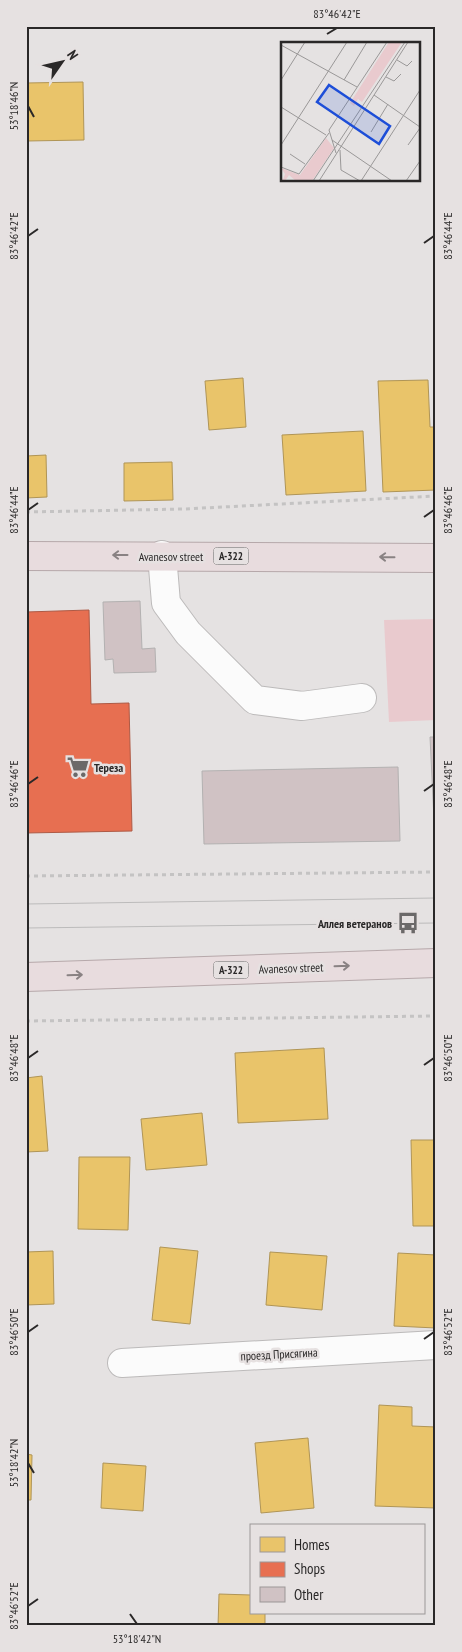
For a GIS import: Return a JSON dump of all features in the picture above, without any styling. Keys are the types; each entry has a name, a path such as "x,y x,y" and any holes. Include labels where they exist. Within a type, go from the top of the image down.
{"highway":[{"name":"Avanesov street","path":"26,556 162,555 436,558"},
{"name":"Avanesov street","path":"26,977 436,963"}],"street":[{"path":"162,555 166,602 188,633 255,700 302,706 362,698"},
{"name":"проезд Присягина","path":"122,1363 436,1345"}],"path":[{"path":"26,512 184,509 436,496"},
{"path":"26,876 436,872"},
{"path":"26,1021 436,1016"}],"shaded area":[{"path":"436,619 436,720 389,722 384,620"}],"building: Homes":[{"path":"83,82 84,140 27,141 26,83"},
{"path":"243,378 246,427 209,430 205,381"},
{"path":"428,380 430,427 436,427 436,490 383,492 378,381"},
{"path":"363,431 366,491 286,495 282,435"},
{"path":"46,455 47,497 26,498 26,456"},
{"path":"172,462 173,500 124,501 124,463"},
{"path":"324,1048 328,1119 238,1123 235,1053"},
{"path":"42,1076 48,1151 26,1152 26,1078"},
{"path":"202,1113 207,1165 146,1170 141,1119"},
{"path":"411,1140 436,1140 436,1226 413,1226"},
{"path":"79,1157 130,1157 128,1230 78,1229"},
{"path":"160,1247 198,1251 190,1324 152,1320"},
{"path":"53,1251 54,1304 26,1305 26,1252"},
{"path":"270,1252 327,1256 322,1310 266,1305"},
{"path":"398,1253 436,1255 436,1328 394,1326"},
{"path":"379,1405 412,1407 412,1426 436,1427 436,1508 375,1506"},
{"path":"308,1438 314,1508 261,1513 255,1443"},
{"path":"26,1454 32,1455 31,1500 26,1500"},
{"path":"103,1463 146,1466 143,1511 101,1508"},
{"path":"219,1594 250,1595 250,1614 265,1614 265,1626 218,1626"}],"building: Shops":[{"name":"Тереза","path":"89,610 91,704 129,703 132,831 26,833 26,612"}],"building: Other":[{"path":"140,601 142,649 155,648 156,672 114,673 113,659 105,660 103,602"},
{"path":"430,737 436,737 436,840 435,840"},
{"path":"398,767 400,841 204,844 202,771"}],"tram line":[{"path":"26,904 436,898"},
{"path":"26,928 436,923"}],"place":[{"name":"Тереза","path":"78,767"},
{"name":"Аллея ветеранов","path":"408,923"}]}
